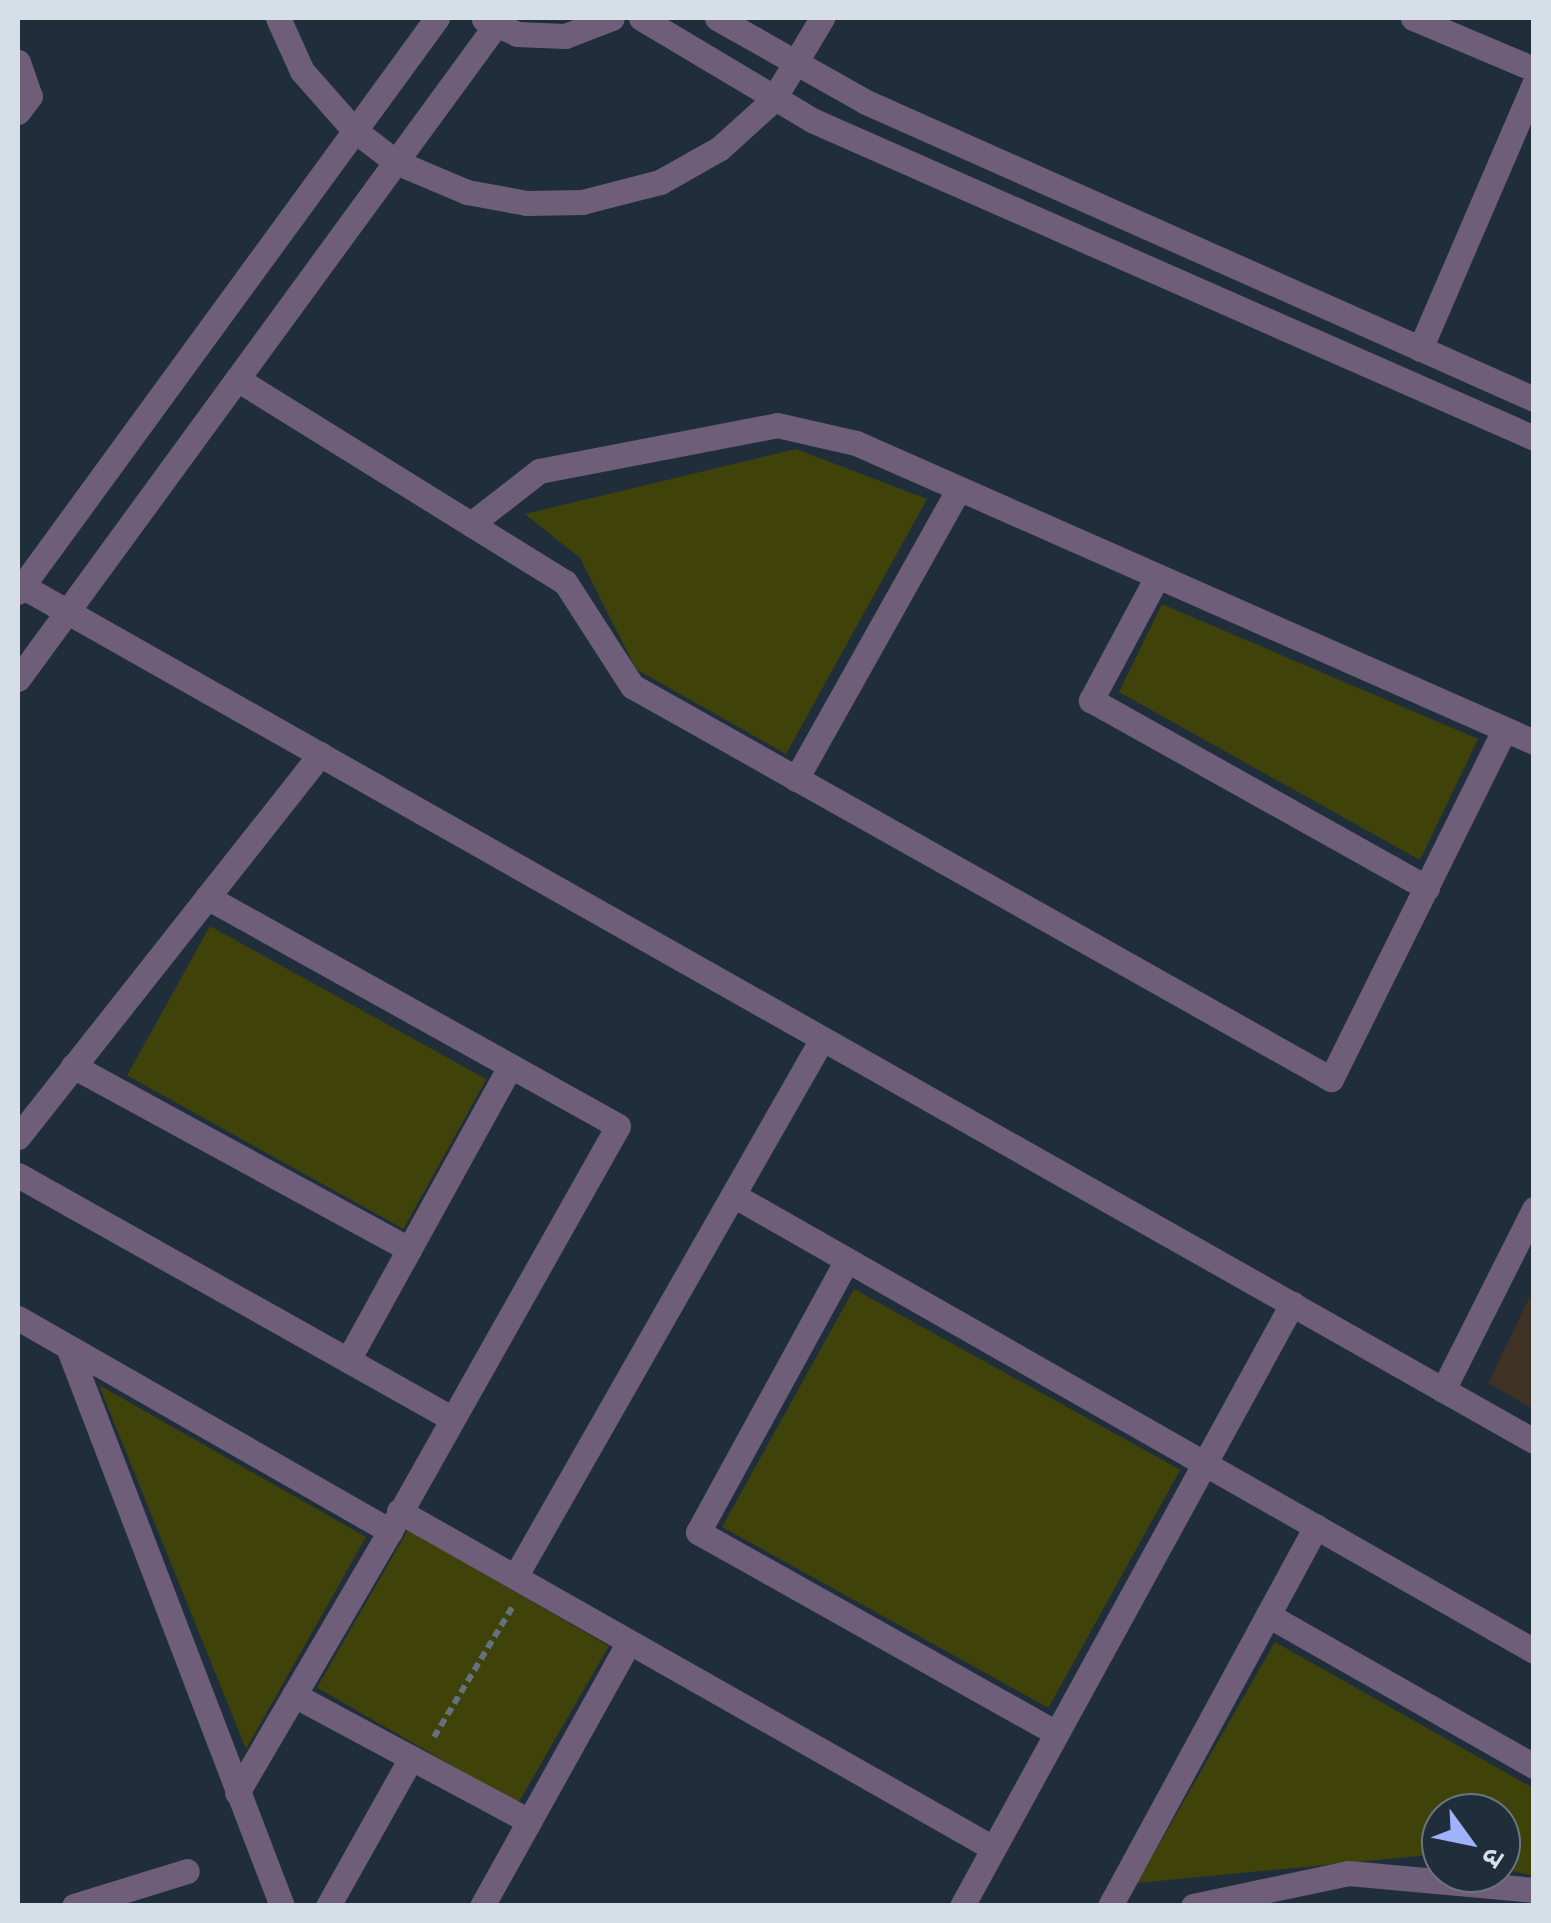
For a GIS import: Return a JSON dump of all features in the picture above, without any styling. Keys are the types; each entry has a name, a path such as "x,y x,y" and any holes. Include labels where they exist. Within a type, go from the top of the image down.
{"street":[{"path":"278,18 302,71 354,130 396,162 467,192 582,202 660,182 720,148 774,100 797,68 822,18"},
{"path":"437,18 20,589 320,754 1534,1441"},
{"path":"18,679 396,162 488,22 565,36 612,18"},
{"path":"641,18 774,100 1534,438"},
{"path":"717,18 797,68 1534,399"},
{"path":"1413,18 1534,69"},
{"path":"18,62 30,96 18,112"},
{"path":"1420,348 1534,84"},
{"path":"237,379 565,582 632,686 1331,1078 1504,730"},
{"path":"471,524 539,471 778,425 856,444 1534,742"},
{"path":"796,779 959,489"},
{"path":"1158,577 1092,700 1426,888"},
{"path":"18,1137 320,754"},
{"path":"207,897 618,1126 237,1793"},
{"path":"521,1580 822,1039"},
{"path":"73,1066 409,1249"},
{"path":"348,1360 510,1066"},
{"path":"18,1175 449,1417"},
{"path":"733,1196 1534,1650"},
{"path":"1443,1390 1534,1210"},
{"path":"847,1260 698,1532 1056,1733"},
{"path":"962,1906 1292,1304"},
{"path":"18,1318 394,1521 521,1580 993,1848"},
{"path":"68,1347 282,1906"},
{"path":"1110,1906 1316,1526"},
{"path":"1268,1614 1534,1766"},
{"path":"482,1906 629,1642"},
{"path":"294,1694 529,1821"},
{"path":"328,1906 416,1760"},
{"path":"74,1906 187,1871"},
{"path":"1193,1906 1348,1874 1534,1890"}],"path":[{"path":"416,1760 521,1580"}],"shaded area":[{"path":"1533,1290 1534,1409 1488,1383"}],"green space":[{"path":"796,449 927,499 786,754 636,669 580,558 525,514"},
{"path":"1162,604 1478,739 1420,860 1119,692"},
{"path":"210,926 486,1079 403,1229 127,1076"},
{"path":"854,1289 1180,1470 1048,1708 722,1527"},
{"path":"99,1385 366,1537 246,1749"},
{"path":"408,1530 609,1646 518,1804 317,1688"},
{"path":"1275,1642 1533,1788 1533,1876 1521,1873 1521,1793 1421,1793 1421,1856 1137,1883"}]}
